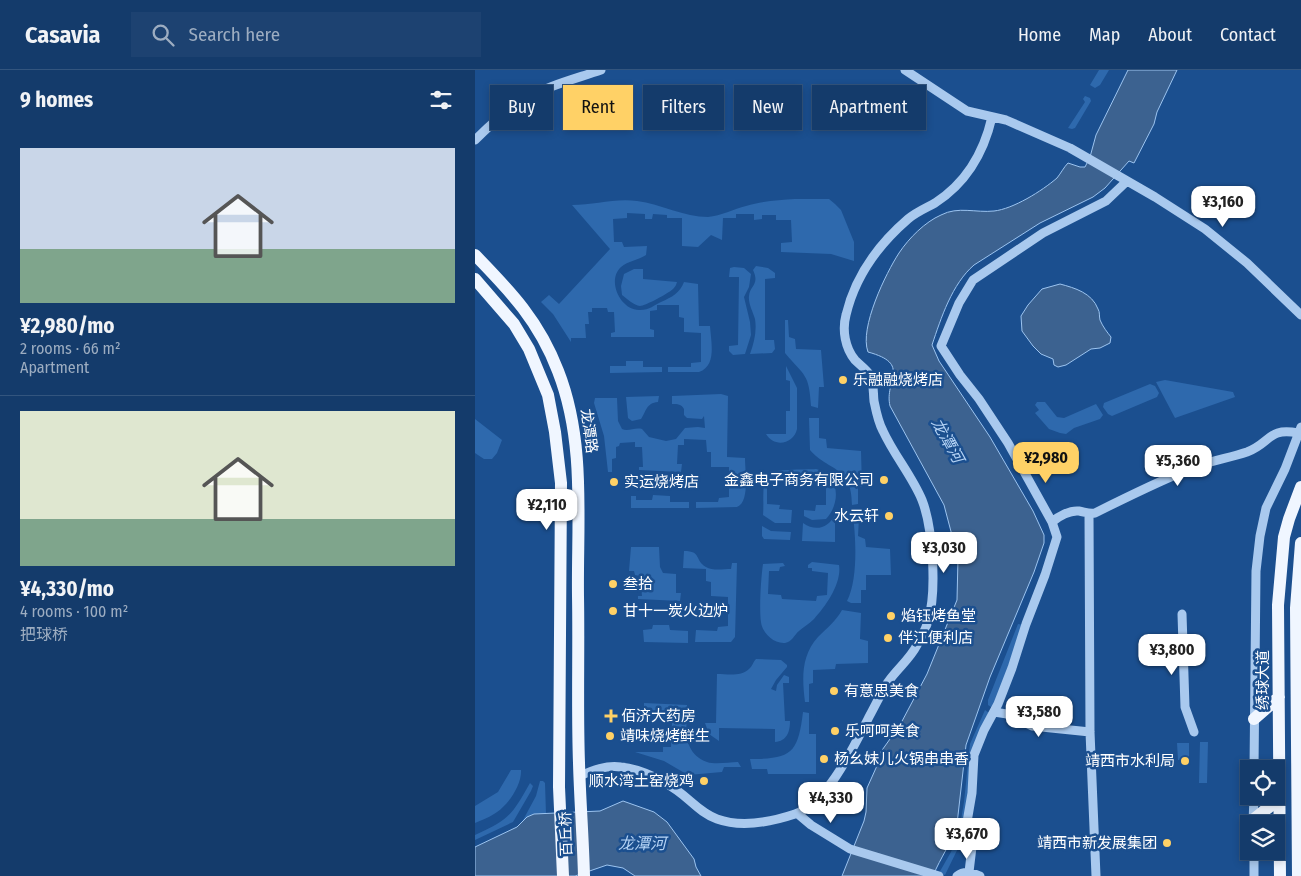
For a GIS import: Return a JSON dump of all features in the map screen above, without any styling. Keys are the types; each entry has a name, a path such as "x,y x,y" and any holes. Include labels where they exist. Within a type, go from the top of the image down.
{"main road":[{"name":"龙潭路","path":"475,255 508,290 538,328 558,372 572,421 578,481 581,792"},
{"name":"百丘桥","path":"475,279 514,324 529,350 548,395 555,432 561,483 560,794 563,876"},
{"name":"绣球大道","path":"1280,760 1278,604 1284,537 1301,486"},
{"path":"1298,876 1298,642 1296,608 1301,543"},
{"path":"1254,719 1279,698"},
{"name":"百丘桥","path":"581,792 584,876"},
{"path":"1261,815 1272,805"},
{"name":"绣球大道","path":"1280,805 1280,876"}],"street":[{"path":"475,140 523,100 556,85 601,70"},
{"path":"905,70 967,111 1021,126 1070,148 1205,229 1247,263 1301,315"},
{"path":"580,776 606,767 621,766 667,784 707,814 719,820 755,824 798,814 825,792 837,776 889,682 916,648 929,619 931,600 932,538 929,523 911,477 883,431 877,414 873,385 869,373 853,357 846,346 845,315 859,278 881,245 910,217 949,192 970,169 981,152 992,117"},
{"path":"969,872 972,847 967,834 967,822 972,793 974,755 994,712 1051,560 1057,537 1052,522 1019,460 998,426 941,346 959,303 973,280 1010,254 1063,222 1106,201 1123,179"},
{"path":"1052,522 1058,517 1075,511 1089,514 1095,513 1131,494 1193,468 1249,451 1277,432 1300,430 1267,508 1260,536 1256,578 1254,760"},
{"path":"1089,514 1090,732 1096,876"},
{"path":"1182,614 1185,707 1194,732"},
{"path":"994,712 1015,714 1020,716 1026,724 1032,726 1090,732"},
{"path":"798,814 811,825 850,849 937,875"},
{"path":"1254,860 1255,876"},
{"path":"957,876 961,873 969,872 981,876"}],"shaded area":[{"path":"1099,70 1109,70 1100,85 1095,88 1090,85"},
{"path":"1085,96 1090,98 1091,101 1075,128 1068,128 1085,102 1083,99"},
{"path":"795,199 829,199 841,210 854,242 854,261 831,254 781,252 781,243 792,242 791,220 776,220 776,215 762,215 762,219 754,220 754,214 736,214 736,218 723,218 722,240 711,235 698,247 682,246 682,218 667,218 667,215 653,214 652,219 645,219 645,214 627,213 627,218 613,219 614,242 622,242 624,247 647,246 646,255 624,265 617,273 615,287 622,301 627,306 633,309 647,309 675,294 684,282 698,284 699,326 710,326 712,346 711,359 708,365 699,372 668,372 668,367 691,367 691,363 701,362 701,333 684,332 684,318 679,317 679,305 657,305 657,310 650,311 650,329 654,330 654,337 611,337 611,333 615,332 614,312 608,312 607,308 592,308 592,312 588,312 589,324 585,324 586,338 571,338 571,342 553,314 541,302 549,295 559,304 610,249 572,205 621,200 637,201 690,215 708,217 758,203"},
{"path":"756,266 768,268 775,273 775,278 765,279 765,340 774,340 775,349 772,353 750,354 756,328 749,296 755,282 753,270"},
{"path":"730,268 744,268 751,274 749,287 744,297 751,335 745,354 733,355 729,351 729,346 738,345 739,277 729,277"},
{"path":"634,269 643,269 643,279 677,282 676,285 671,291 640,306 622,295 621,286 624,274"},
{"path":"785,320 788,320 789,337 795,339 796,349 821,350 824,387 819,387 818,408 811,406 809,387 805,376 785,353"},
{"path":"626,361 643,361 643,367 662,367 662,372 610,373 610,366 626,366"},
{"path":"786,366 797,388 797,429 792,438 779,443 766,434 786,434 786,411 790,411 790,381 786,380"},
{"path":"1165,380 1233,392 1235,397 1175,418 1156,382"},
{"path":"1150,384 1155,386 1159,393 1157,397 1112,416 1103,407 1104,403"},
{"path":"721,394 728,396 727,457 745,458 745,493 744,499 737,507 696,508 696,502 718,502 719,498 729,497 729,467 711,467 711,452 707,452 706,440 684,439 684,445 678,445 677,464 682,464 681,472 639,470 639,467 643,467 642,447 635,447 635,442 620,443 616,447 616,458 612,459 612,472 608,472 604,436 594,403 595,398 617,398 618,421 622,429 642,429 649,437 666,441 676,439 685,428 705,428 704,416 702,419 687,418 684,415 682,406 672,404 672,396"},
{"path":"659,396 658,402 651,404 647,408 641,419 632,421 628,418 626,397"},
{"path":"1037,402 1045,402 1057,417 1064,418 1096,404 1103,415 1100,419 1074,428 1066,434 1060,433 1049,429 1035,413 1039,410 1035,405"},
{"path":"809,418 819,418 819,438 826,439 827,448 861,451 862,487 858,487 858,504 852,505 851,492 844,476 810,450"},
{"path":"475,419 502,440 497,453 492,459 484,459 475,453"},
{"path":"816,469 830,477 836,490 834,505 826,519 812,520 804,516 804,510 815,511 816,505 826,505 826,483 811,481 811,478 798,477 798,481 795,481 795,477 779,476 778,480 767,480 767,504 780,505 779,509 792,510 791,523 775,523 763,515 764,484 769,473"},
{"path":"653,495 670,496 670,502 689,502 689,508 631,508 631,496 636,496 636,500 652,500"},
{"path":"835,515 835,542 802,541 803,523 817,528 825,526"},
{"path":"853,516 859,518 858,536 865,539 866,547 890,549 891,575 866,575 866,590 861,590 861,603 847,601 851,592 855,571"},
{"path":"762,526 771,531 791,532 790,540 764,539 762,536"},
{"path":"631,547 659,547 660,567 663,573 676,574 676,593 681,593 680,601 638,599 638,596 642,596 640,576 635,575 634,571 629,571"},
{"path":"684,551 696,554 702,564 711,569 731,569 732,563 737,563 735,637 731,642 695,642 696,630 717,631 718,627 728,626 728,597 711,596 711,582 706,581 706,569 683,568"},
{"path":"812,562 839,565 836,587 819,614 812,621 789,641 785,643 776,642 766,633 761,622 763,564 783,563 785,566 780,567 779,571 769,571 768,594 781,595 782,599 816,601 817,596 827,595 828,573 812,571 812,568 808,568 808,565"},
{"path":"842,610 861,613 860,639 868,641 868,663 836,664 835,669 813,670 813,683 809,684 809,702 805,702 803,676 808,652 812,644"},
{"path":"1018,624 1024,625 994,706 991,707 988,705 988,700"},
{"path":"653,625 669,625 670,630 688,631 688,643 644,642 643,630 652,629"},
{"path":"756,659 781,660 787,665 771,689 776,691 777,685 784,675 789,677 789,683 783,683 785,721 790,721 788,732 785,738 775,742 775,729 719,728 719,741 709,734 705,723 716,723 717,674 746,672"},
{"path":"644,703 687,705 687,738 693,752 707,762 738,762 741,767 724,767 722,772 688,775 664,761 635,752 663,752 663,747 671,747 672,722 659,720 658,715 644,715"},
{"path":"985,710 989,713 979,732 964,836 945,875 939,873 951,852 959,832 970,744"},
{"path":"803,712 809,713 809,734 816,734 816,774 768,774 767,769 752,769 750,759 775,757 790,751 799,737"},
{"path":"1200,742 1208,742 1207,783 1199,783"},
{"path":"1177,743 1189,743 1189,760 1178,760"},
{"path":"511,770 521,770 521,776 513,795 499,811 475,823 475,806 498,792"},
{"path":"540,781 545,783 546,814 533,815 522,822 536,796"},
{"path":"530,783 533,786 531,791 513,822 475,840 475,835 503,820 514,810"}],"water":[{"name":"龙潭河","path":"1128,70 1177,70 1157,112 1154,124 1134,163 1129,161 1105,188 1093,197 1040,223 974,265 953,292 939,324 932,345 939,361 990,437 1033,511 1044,535 1044,543 1034,572 990,677 966,745 957,824 953,837 933,876 842,876 864,821 867,788 880,753 900,725 927,674 957,600 958,558 944,505 890,406 889,397 893,368 889,362 868,352 866,342 870,315 887,274 899,253 912,236 923,226 947,212 960,210 1002,210 1027,199 1051,183 1068,163 1085,167 1096,135"},
{"path":"1060,284 1077,289 1092,299 1099,310 1101,323 1111,337 1110,343 1100,348 1091,349 1066,365 1058,367 1054,365 1053,359 1041,354 1033,346 1022,331 1021,316 1042,289"},
{"name":"龙潭河","path":"623,801 654,812 667,822 694,859 701,876 635,876 623,868 607,865 575,876 475,876 475,847 517,827 527,817 534,814 600,811"}],"place":[{"name":"乐融融烧烤店","path":"843,380"},
{"name":"金鑫电子商务有限公司","path":"884,480"},
{"name":"实运烧烤店","path":"614,482"},
{"name":"水云轩","path":"889,516"},
{"name":"叁拾","path":"613,584"},
{"name":"甘十一炭火边炉","path":"613,611"},
{"name":"焰钰烤鱼堂","path":"891,616"},
{"name":"伴江便利店","path":"888,638"},
{"name":"有意思美食","path":"834,691"},
{"name":"佰济大药房","path":"611,716"},
{"name":"乐呵呵美食","path":"835,731"},
{"name":"靖味烧烤鲜生","path":"610,736"},
{"name":"杨幺妹儿火锅串串香","path":"824,759"},
{"name":"靖西市水利局","path":"1185,761"},
{"name":"顺水湾土窑烧鸡","path":"704,781"},
{"name":"靖西市新发展集团","path":"1167,843"}]}
